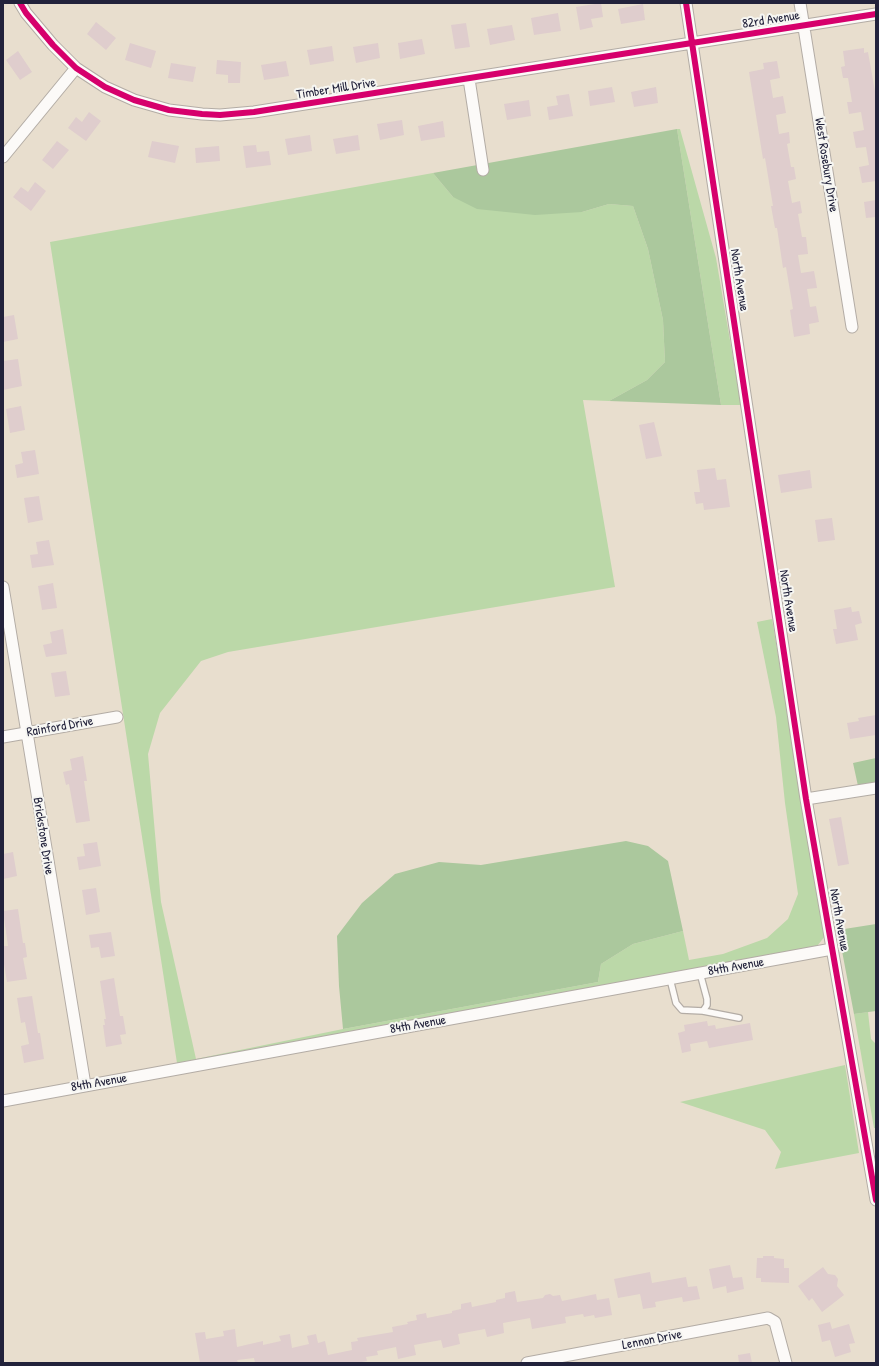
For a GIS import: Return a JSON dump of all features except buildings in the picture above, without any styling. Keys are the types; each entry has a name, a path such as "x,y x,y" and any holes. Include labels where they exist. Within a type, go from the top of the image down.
{"street":[{"name":"Timber Mill Drive","path":"20,3 26,13 48,40 76,68 105,87 134,100 169,110 202,114 220,115 262,111 693,43"},
{"name":"North Avenue","path":"686,3 806,799 876,1200"},
{"name":"West Rosebury Drive","path":"800,3 852,327"},
{"name":"82rd Avenue","path":"693,43 876,14"},
{"path":"3,157 76,68"},
{"path":"469,79 483,170"},
{"name":"Brickstone Drive","path":"3,587 85,1085"},
{"name":"Rainford Drive","path":"3,737 117,717"},
{"path":"806,799 876,788"},
{"name":"84th Avenue","path":"3,1100 832,949"},
{"name":"Lennon Drive","path":"527,1363 768,1318 775,1322 786,1363"}],"lane":[{"path":"700,973 708,1005 703,1011"},
{"path":"670,979 676,1003 682,1010 703,1011 739,1018"}],"green space":[{"path":"677,129 680,129 716,258 741,405 721,405"},
{"path":"677,129 721,405 609,401 647,380 665,362 663,320 648,249 633,206 609,204 582,212 535,215 477,209 453,197 433,173"},
{"path":"433,173 453,197 582,212 609,204 633,206 648,249 663,320 665,362 647,380 609,401 583,400 615,587 228,652 201,661 160,713 148,754 161,902 196,1059 343,1029 598,982 601,964 633,944 683,931 689,960 723,954 767,938 788,919 798,894 785,803 776,717 757,622 772,619 825,936 814,950 177,1063 50,242"},
{"path":"876,758 876,783 858,786 853,763"},
{"path":"626,841 648,846 668,861 683,931 633,944 601,964 598,982 343,1029 339,986 337,936 362,903 395,874 439,862 481,865"},
{"path":"876,924 876,1011 854,1014 838,930"},
{"path":"868,1012 871,1039 876,1044 876,1128 874,1128 854,1014"},
{"path":"845,1065 859,1153 775,1169 781,1152 765,1130 680,1102"}],"cycle path":[{"path":"20,3 26,13 53,45 76,68 105,87 134,100 169,110 220,115 254,112 876,14"},
{"path":"686,3 806,799 876,1200"}]}
